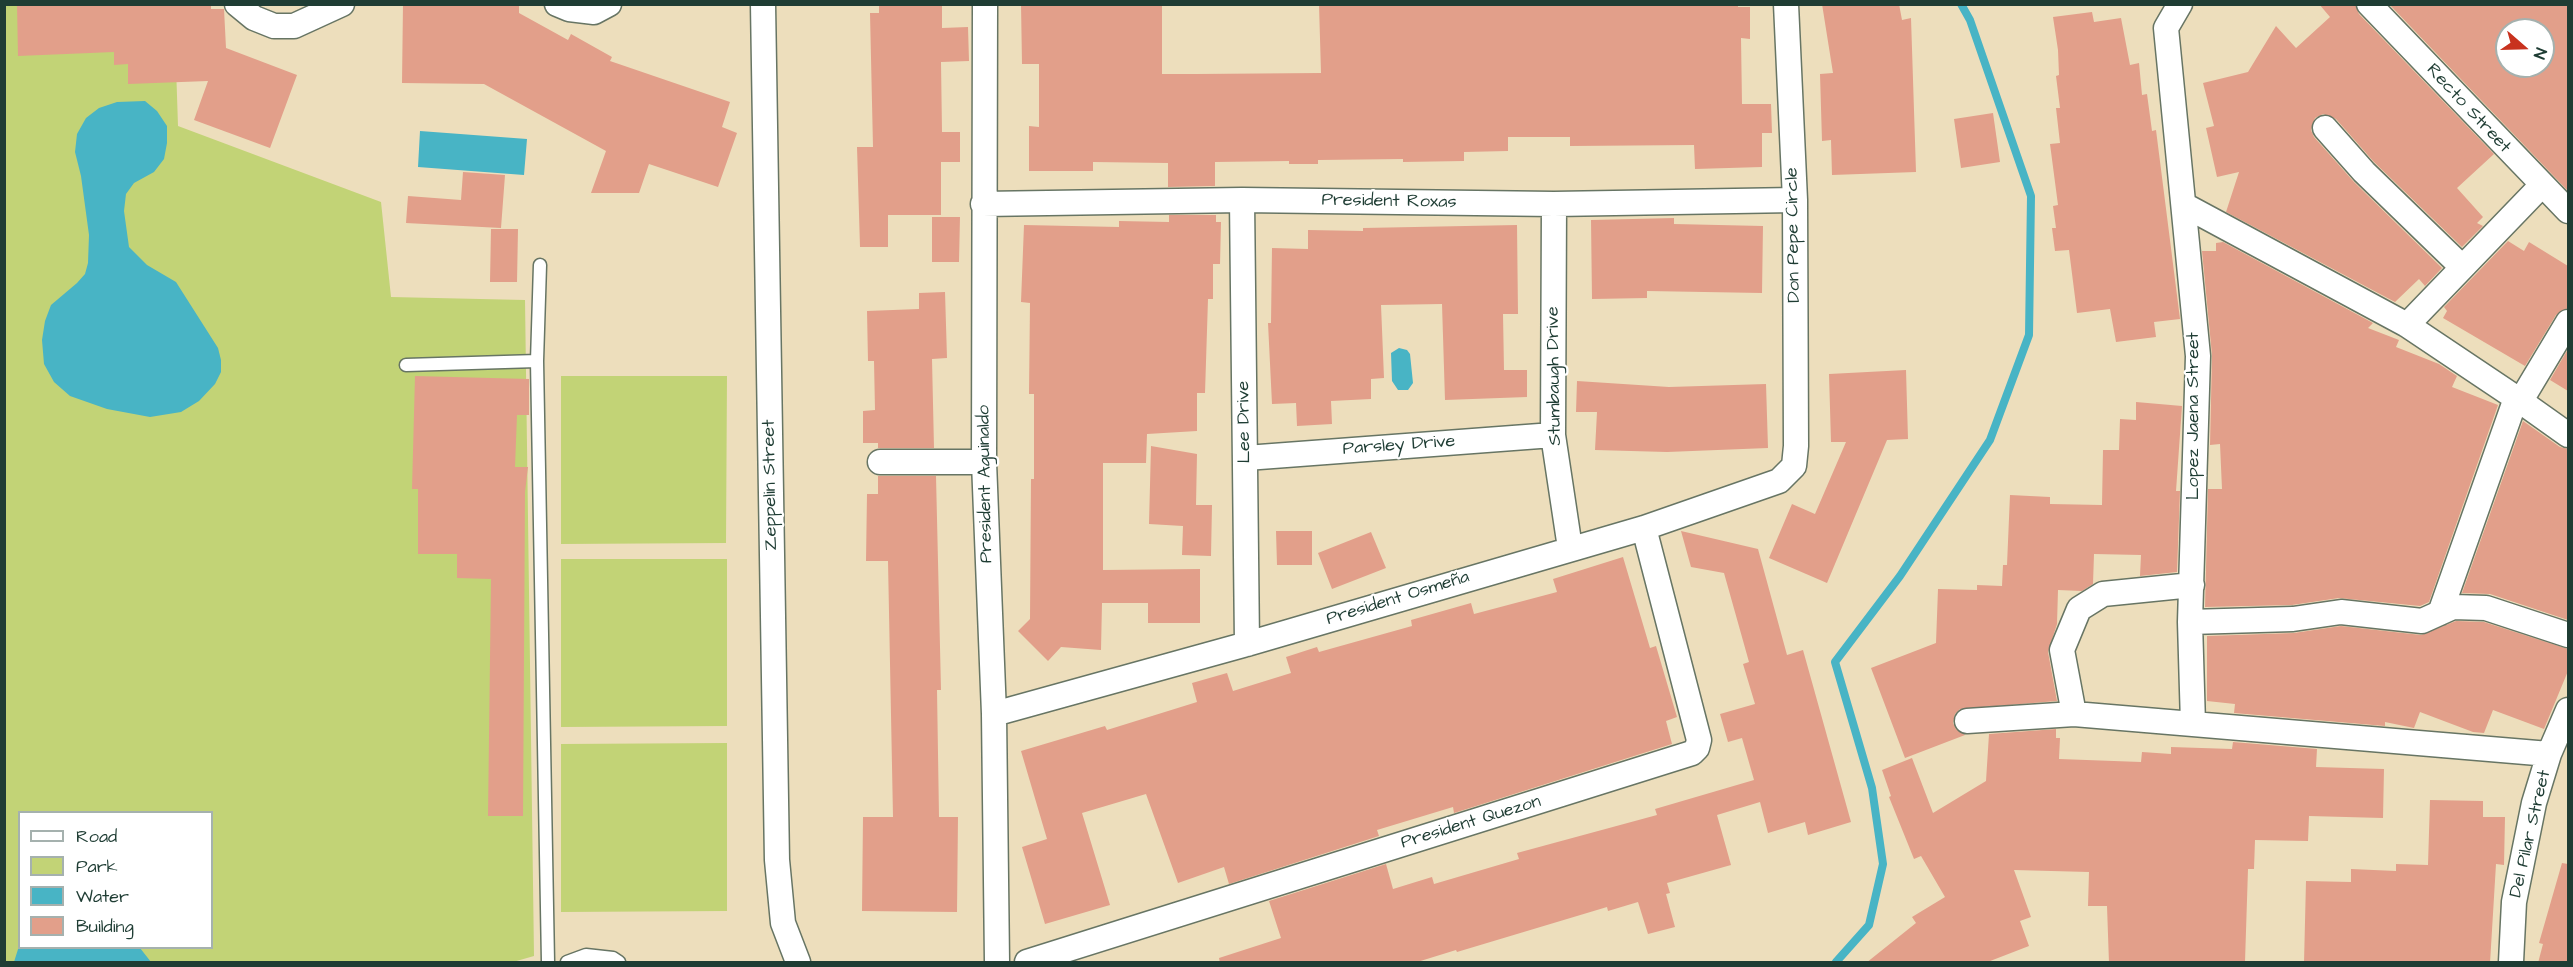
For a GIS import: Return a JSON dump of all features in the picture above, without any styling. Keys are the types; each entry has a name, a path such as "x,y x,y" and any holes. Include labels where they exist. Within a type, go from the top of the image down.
{"street":[{"path":"237,4 254,18 274,26 294,26 342,4"},
{"path":"565,6 594,12 609,4"},
{"name":"Zeppelin Street","path":"763,4 777,860 783,923 798,963"},
{"name":"President Aguinaldo","path":"985,4 984,462 994,714 997,963"},
{"name":"Don Pepe Circle","path":"1786,4 1795,200 1794,466"},
{"name":"Lopez Jaena Street","path":"2180,4 2166,28 2198,356 2190,622 2193,724"},
{"name":"Recto Street","path":"2369,4 2541,186 2568,211"},
{"path":"2325,128 2372,179 2461,266"},
{"path":"2407,325 2461,266 2541,186"},
{"name":"President Roxas","path":"984,204 1242,200 1554,204 1795,200"},
{"name":"Lee Drive","path":"1242,200 1247,644"},
{"name":"Stumbaugh Drive","path":"1554,204 1553,435 1570,548"},
{"path":"2184,205 2407,325 2568,435"},
{"path":"2440,613 2518,400 2568,321"},
{"name":"Parsley Drive","path":"1246,458 1553,435"},
{"path":"879,462 984,462"},
{"name":"President Osmeña","path":"994,714 1247,644 1644,528 1779,480 1794,466"},
{"name":"President Quezon","path":"1027,963 1692,753 1697,748 1699,740 1644,528"},
{"path":"2074,714 2062,650 2079,609 2103,594 2192,585"},
{"path":"2190,622 2293,620 2341,612 2422,621 2453,607 2486,608 2568,634"},
{"name":"Del Pilar Street","path":"2511,963 2514,902 2534,803 2549,754 2568,710"},
{"path":"1967,721 2074,714 2549,754"}],"lane":[{"path":"540,265 537,361 549,963"},
{"path":"406,365 537,361"},
{"path":"567,963 586,955 613,958 619,963"}],"green space":[{"path":"5,5 174,5 178,126 381,202 391,297 525,300 534,956 513,962 5,962"},
{"path":"561,376 727,376 726,543 561,544"},
{"path":"561,559 727,559 727,726 561,727"},
{"path":"727,743 727,911 561,912 561,744"}],"water":[{"path":"145,101 157,111 167,126 167,143 164,159 154,172 134,183 126,194 124,211 129,247 147,265 176,282 218,348 221,360 221,372 215,384 199,401 181,412 150,417 107,409 70,396 54,382 44,364 42,340 45,321 51,305 85,274 88,263 89,235 81,176 75,152 77,134 86,118 99,108 117,102"},
{"path":"420,131 527,139 524,175 418,167"},
{"path":"1399,348 1407,350 1410,354 1413,383 1408,390 1398,390 1392,381 1391,353"},
{"path":"18,949 141,949 151,962 14,962"}],"building":[{"path":"17,4 211,4 211,9 224,9 226,48 297,75 270,148 194,120 208,81 128,84 128,64 114,65 114,52 18,56"},
{"path":"403,4 519,4 519,13 568,40 571,34 612,57 610,61 730,102 722,127 737,133 718,187 649,164 639,193 591,193 606,151 484,84 402,83"},
{"path":"879,4 942,4 942,28 968,27 969,61 941,62 942,132 960,132 960,162 941,162 941,215 888,215 888,247 860,247 857,147 873,147 870,13 879,13"},
{"path":"1021,4 1162,4 1162,74 1197,74 1321,73 1319,4 1738,4 1738,7 1750,7 1750,39 1741,38 1742,104 1771,104 1772,133 1762,133 1762,167 1695,169 1694,145 1570,146 1570,137 1508,137 1508,151 1464,152 1464,161 1318,160 1318,164 1289,164 1289,161 1215,162 1215,186 1168,187 1168,163 1093,162 1093,171 1029,171 1029,126 1039,127 1039,64 1022,64"},
{"path":"1822,4 1899,4 1902,20 1911,18 1916,172 1832,175 1831,140 1822,141 1820,74 1833,73"},
{"path":"2319,4 2355,4 2359,14 2494,154 2457,188 2483,217 2477,223 2483,226 2462,247 2374,162 2336,119 2323,114 2315,118 2311,130 2314,137 2354,182 2442,268 2425,286 2419,279 2395,302 2226,212 2239,172 2217,177 2206,128 2214,126 2203,83 2248,72 2276,26 2296,48 2330,17"},
{"path":"2389,4 2568,4 2568,191"},
{"path":"2092,12 2094,22 2121,18 2130,65 2139,63 2142,95 2147,94 2152,131 2156,130 2180,319 2154,322 2156,337 2116,342 2110,309 2077,313 2069,250 2055,251 2052,228 2056,228 2053,206 2058,205 2050,144 2060,143 2056,108 2060,108 2056,76 2059,75 2058,50 2053,17"},
{"path":"1993,113 2000,162 1961,168 1954,119"},
{"path":"463,172 505,175 501,228 406,223 408,196 461,200"},
{"path":"1169,215 1216,215 1216,222 1221,222 1220,264 1213,264 1213,299 1208,299 1205,393 1197,393 1197,431 1147,434 1146,463 1103,463 1103,570 1200,569 1200,623 1148,623 1148,603 1102,603 1101,650 1061,647 1048,661 1018,631 1030,619 1031,479 1034,479 1034,394 1029,394 1030,303 1021,302 1024,225 1119,227 1119,221 1169,222"},
{"path":"932,217 960,217 959,262 932,262"},
{"path":"1674,218 1674,224 1763,226 1762,293 1647,291 1647,298 1592,299 1591,220"},
{"path":"1517,225 1518,314 1503,314 1504,370 1527,370 1527,397 1445,400 1442,304 1381,305 1384,378 1371,379 1371,399 1331,401 1332,424 1297,426 1296,403 1272,404 1268,323 1271,323 1272,248 1308,249 1308,230 1363,231 1363,228"},
{"path":"491,229 518,229 517,282 490,282"},
{"path":"2508,241 2524,251 2529,242 2568,266 2568,308 2556,315 2525,366 2443,318 2447,311 2444,307"},
{"path":"2223,242 2373,323 2368,328 2399,340 2396,347 2439,364 2457,376 2452,387 2498,405 2429,602 2420,606 2339,598 2292,605 2205,607 2208,489 2222,489 2220,444 2210,445 2212,355 2202,251 2216,251 2216,243"},
{"path":"945,292 947,358 932,359 934,448 878,448 878,443 863,443 863,411 875,410 874,361 868,361 867,311 919,309 919,293"},
{"path":"2568,349 2568,391 2550,380"},
{"path":"1906,370 1908,439 1887,440 1827,583 1769,558 1792,504 1815,514 1846,442 1831,442 1829,374"},
{"path":"415,376 529,379 529,415 517,415 515,467 528,467 525,492 523,816 488,816 491,579 457,578 457,554 418,554 418,489 412,489"},
{"path":"1577,381 1669,387 1766,384 1768,448 1667,452 1595,450 1597,412 1576,412"},
{"path":"2136,402 2182,406 2176,491 2180,491 2177,572 2140,576 2141,555 2094,554 2093,584 2082,591 2058,590 2057,624 2048,652 2057,701 1960,709 1955,714 1953,723 1956,729 1965,735 1905,758 1871,668 1936,643 1938,589 1977,590 1977,585 2002,586 2003,565 2007,565 2010,495 2050,497 2050,504 2102,505 2103,450 2119,450 2120,419 2136,420"},
{"path":"2523,421 2560,447 2568,449 2568,620 2490,594 2462,593"},
{"path":"1151,446 1197,454 1196,505 1212,505 1211,556 1182,555 1183,526 1149,524"},
{"path":"878,476 936,476 941,690 937,690 939,817 958,817 957,912 862,911 863,817 893,817 888,561 866,561 867,494 878,494"},
{"path":"1276,531 1312,531 1312,565 1277,565"},
{"path":"1681,531 1758,549 1787,655 1803,650 1851,822 1808,835 1805,822 1768,833 1760,802 1717,815 1731,865 1667,883 1670,893 1666,894 1675,927 1648,934 1638,902 1608,911 1607,907 1414,963 1220,963 1219,958 1281,938 1269,901 1386,864 1393,889 1432,877 1434,884 1519,859 1517,853 1657,815 1655,809 1754,780 1742,738 1728,742 1720,714 1755,704 1743,664 1749,662 1724,573 1691,567"},
{"path":"1371,532 1386,568 1332,589 1318,553"},
{"path":"1623,557 1650,648 1656,646 1677,717 1666,721 1672,744 1454,813 1453,807 1377,830 1379,836 1229,884 1224,867 1178,883 1146,794 1082,813 1110,905 1045,924 1022,847 1047,839 1021,751 1105,726 1107,730 1197,702 1192,683 1227,673 1233,691 1291,673 1286,657 1317,647 1319,652 1412,626 1411,620 1471,603 1474,614 1557,592 1553,579"},
{"path":"2456,621 2484,622 2568,649 2568,671 2544,729 2493,710 2484,733 2473,732 2420,712 2414,728 2385,722 2385,726 2234,713 2235,704 2207,701 2207,636 2294,633 2341,626 2421,635"},
{"path":"2056,729 2056,738 2060,738 2059,759 2141,762 2142,752 2171,754 2171,747 2232,749 2233,742 2317,749 2316,767 2384,769 2383,818 2309,816 2308,841 2255,840 2254,869 2248,869 2245,962 2109,963 2107,906 2088,906 2089,872 2014,870 2031,917 2020,921 2029,946 1985,963 1866,963 1916,923 1912,917 1945,897 1921,856 1914,859 1889,797 1891,796 1882,770 1912,758 1933,813 1986,781 1989,734"},
{"path":"2430,800 2483,801 2483,817 2505,817 2504,865 2496,864 2490,963 2304,963 2306,881 2351,882 2351,869 2396,871 2396,864 2428,865"},
{"path":"2562,863 2568,864 2568,963 2538,963 2543,944 2539,943"}],"waterway":[{"path":"1836,962 1869,925 1883,864 1872,788 1835,662 1900,576 1990,440 2029,335 2031,196 1970,20 1961,4"}]}
